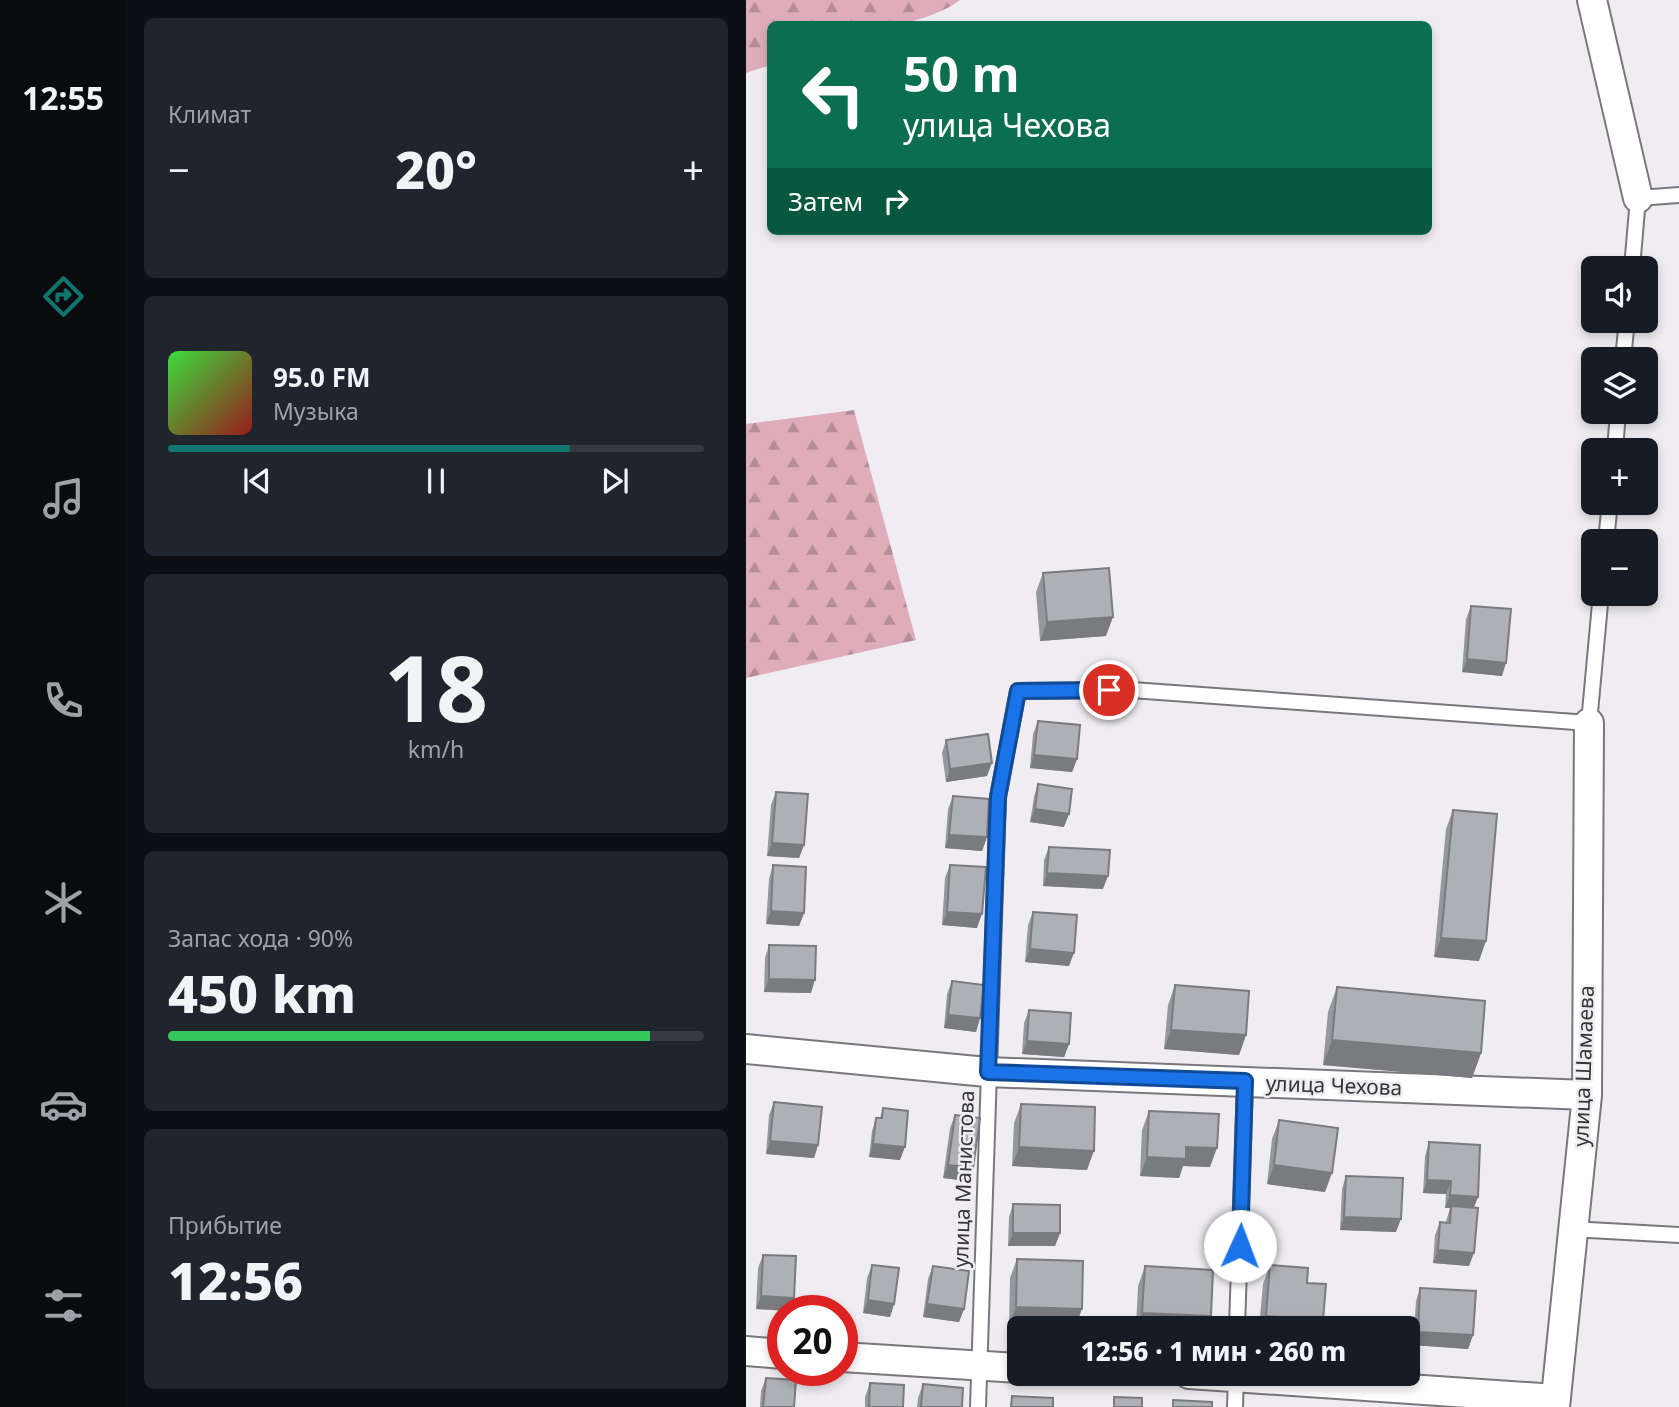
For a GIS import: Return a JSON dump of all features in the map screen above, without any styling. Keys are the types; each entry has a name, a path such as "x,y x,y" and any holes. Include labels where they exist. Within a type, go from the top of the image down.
{"street":[{"path":"1592,0 1638,198"},
{"name":"улица Шамаева","path":"1556,1403 1571,1229 1587,1095 1589,723"},
{"name":"улица Чехова","path":"746,1049 988,1072 1587,1095"},
{"path":"746,1351 767,1353"},
{"path":"858,1358 1007,1367"},
{"path":"1362,1386 1556,1403"}],"lane":[{"path":"1633,256 1638,198 1679,195"},
{"path":"1589,723 1600,606"},
{"name":"улица Манистова","path":"978,1407 998,797 1018,691 1132,690 1589,723"},
{"path":"1237,1316 1245,1081"},
{"path":"1571,1229 1679,1235"},
{"path":"1235,1407 1236,1386"}],"green space":[{"path":"746,0 960,0 939,12 911,21 767,21 767,66 746,73"},
{"path":"854,410 916,640 746,678 746,424"}],"building":[{"path":"1109,568 1113,617 1047,622 1043,573"},
{"path":"1471,606 1511,609 1506,663 1467,659"},
{"path":"1038,721 1080,725 1077,759 1034,755"},
{"path":"988,734 992,763 950,769 946,740"},
{"path":"1038,784 1072,789 1069,814 1035,809"},
{"path":"776,792 808,794 804,845 772,843"},
{"path":"953,796 989,799 987,837 949,835"},
{"path":"1453,810 1497,814 1486,941 1441,938"},
{"path":"1049,847 1110,850 1108,876 1047,873"},
{"path":"773,865 806,867 804,913 771,911"},
{"path":"950,865 986,867 982,914 947,912"},
{"path":"1033,912 1077,915 1074,953 1030,949"},
{"path":"769,945 816,946 815,980 769,979"},
{"path":"952,981 984,985 980,1018 948,1015"},
{"path":"1175,985 1249,991 1246,1035 1171,1030"},
{"path":"1337,987 1485,1001 1481,1053 1332,1040"},
{"path":"1029,1010 1071,1013 1069,1044 1027,1041"},
{"path":"774,1102 822,1107 818,1145 770,1141"},
{"path":"1021,1104 1095,1107 1094,1151 1019,1147"},
{"path":"883,1108 908,1111 905,1147 873,1144 876,1118 882,1118"},
{"path":"1149,1111 1219,1114 1217,1148 1186,1147 1186,1159 1147,1157"},
{"path":"955,1115 980,1118 973,1168 948,1165"},
{"path":"1279,1120 1338,1128 1332,1173 1274,1165"},
{"path":"1429,1142 1480,1145 1478,1197 1450,1195 1451,1181 1427,1180"},
{"path":"1346,1176 1403,1178 1401,1219 1344,1217"},
{"path":"1013,1204 1060,1205 1060,1233 1013,1233"},
{"path":"1451,1206 1478,1208 1474,1253 1438,1250 1440,1222 1450,1223"},
{"path":"763,1255 796,1256 794,1295 761,1296"},
{"path":"1017,1259 1083,1261 1082,1309 1016,1307"},
{"path":"872,1265 899,1268 894,1304 868,1300"},
{"path":"1270,1265 1308,1268 1307,1283 1326,1284 1323,1316 1266,1316"},
{"path":"933,1266 969,1271 964,1309 927,1304"},
{"path":"1145,1266 1213,1270 1211,1316 1142,1313"},
{"path":"1420,1288 1476,1291 1473,1335 1420,1332"},
{"path":"766,1378 767,1386 796,1386 794,1407 763,1407"},
{"path":"870,1383 904,1385 903,1407 869,1407"},
{"path":"923,1384 963,1388 962,1407 921,1407"},
{"path":"1012,1396 1053,1398 1053,1407 1011,1407"},
{"path":"1114,1397 1142,1398 1142,1407 1114,1407"},
{"path":"1173,1400 1212,1402 1212,1407 1173,1407"}],"route":[{"path":"1109,690 1018,691 998,797 988,1072 1245,1081 1240,1246"}]}
